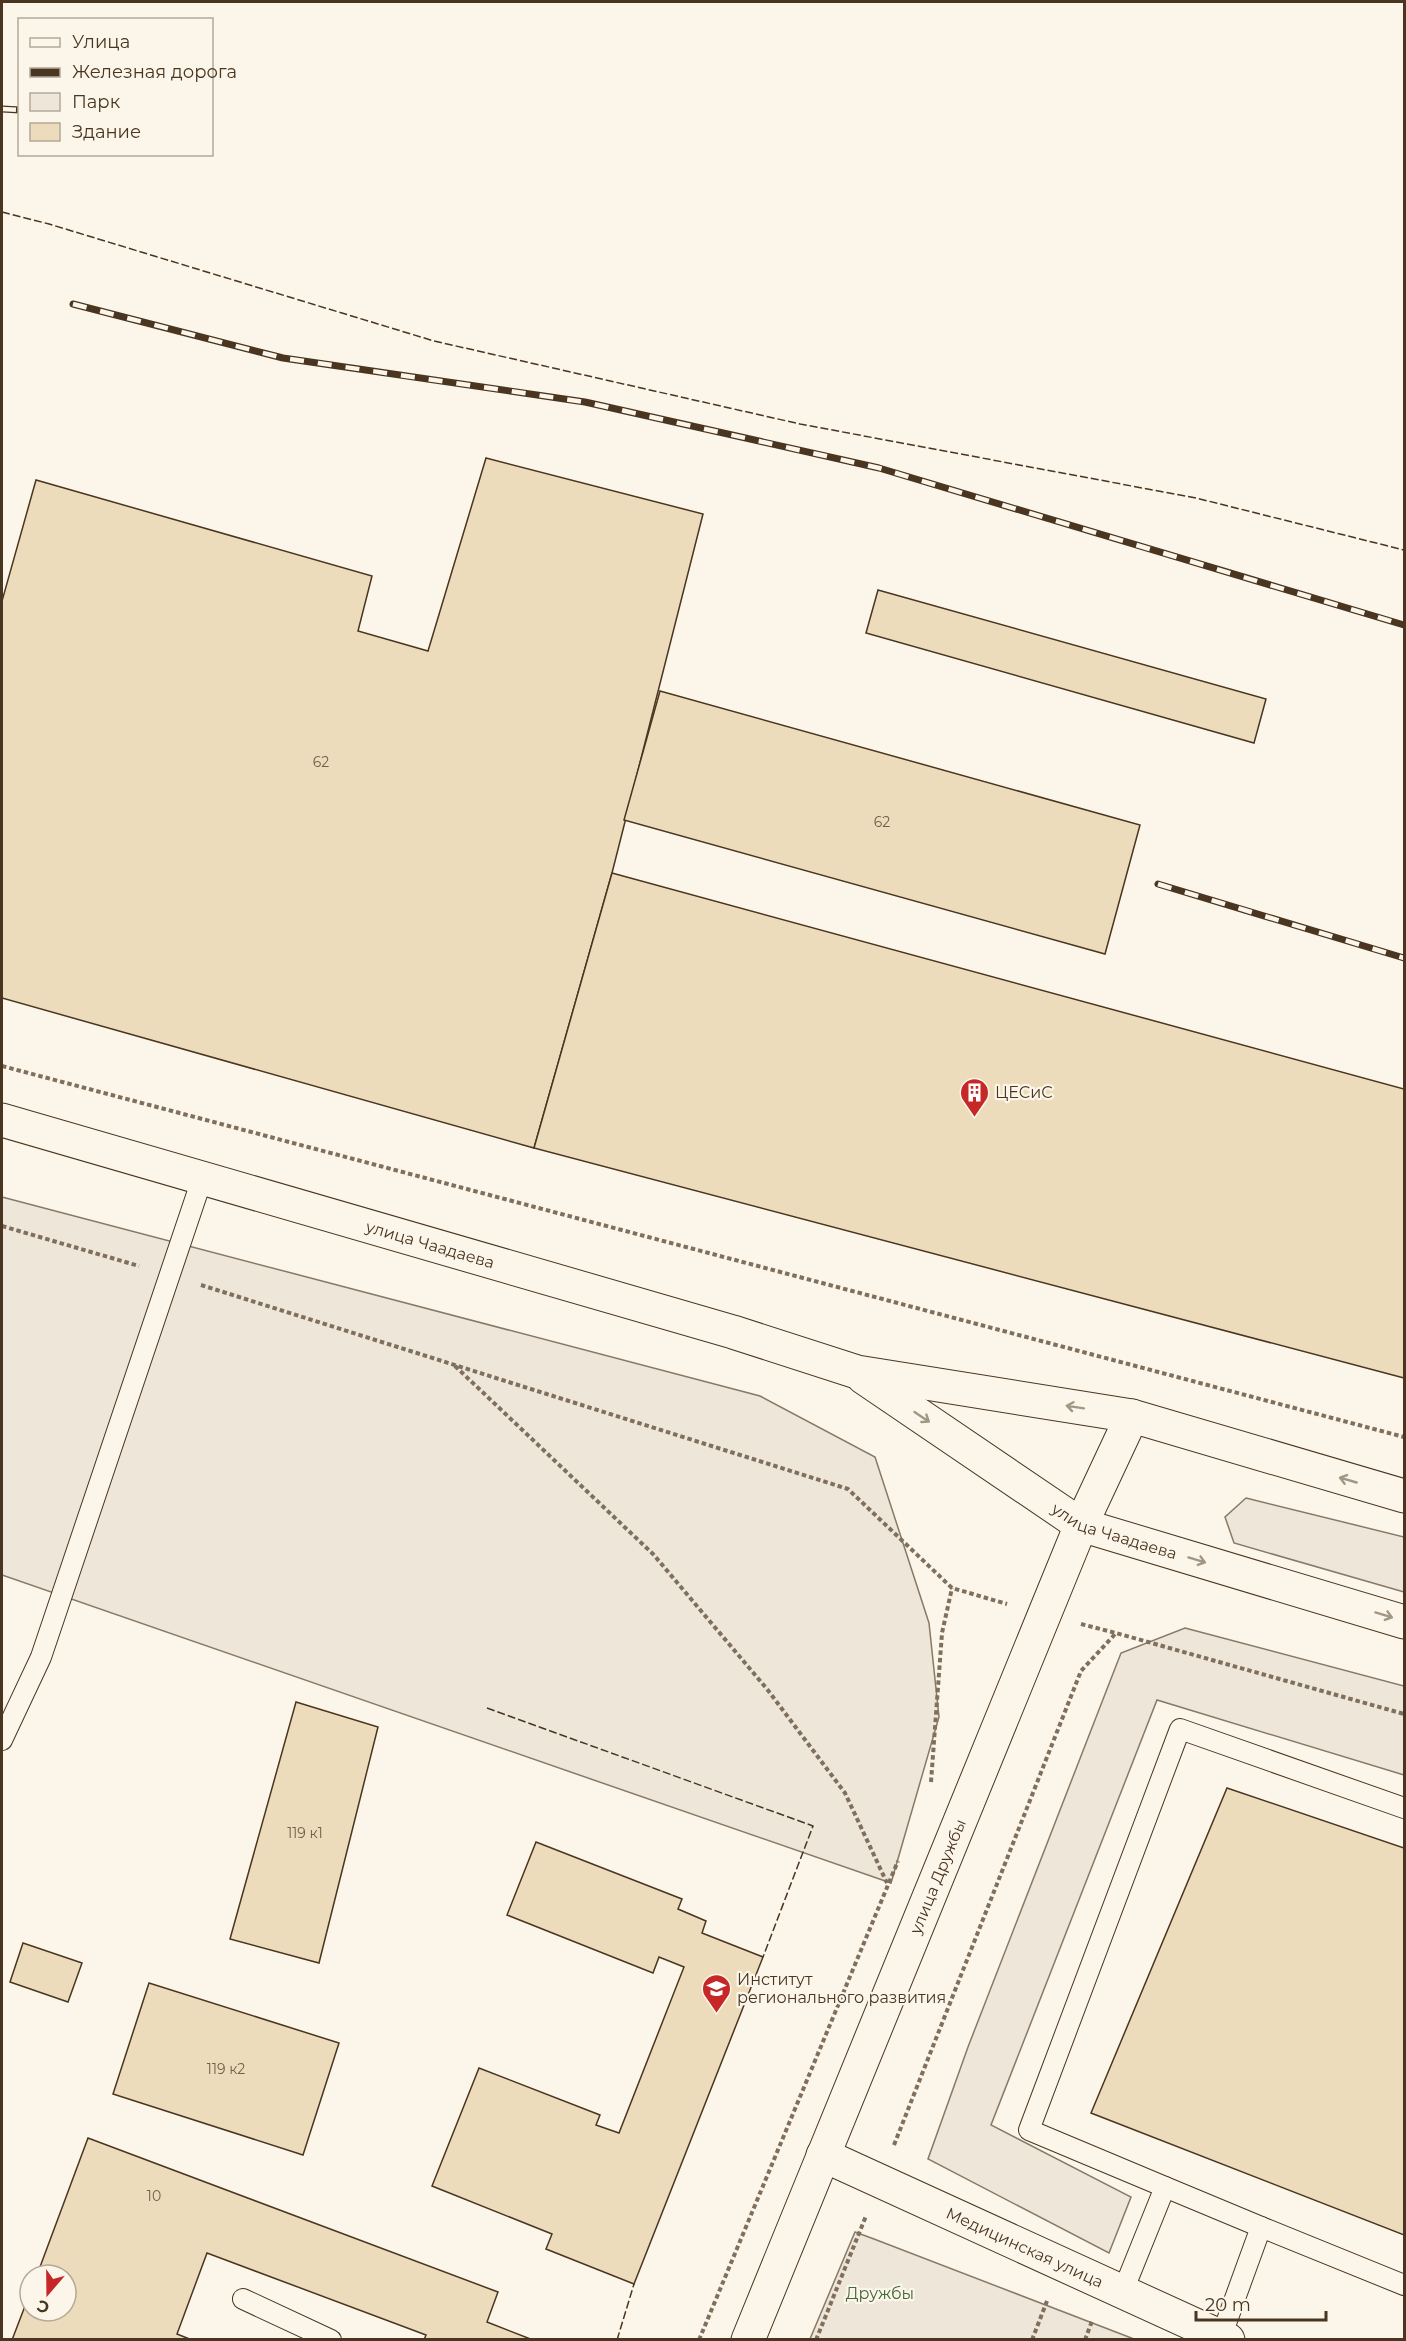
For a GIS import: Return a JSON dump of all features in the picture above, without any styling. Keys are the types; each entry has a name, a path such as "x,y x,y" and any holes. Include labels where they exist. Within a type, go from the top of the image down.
{"main road":[{"name":"улица Чаадаева","path":"2,1120 733,1332 857,1372 1132,1416 1404,1496"},
{"name":"улица Чаадаева","path":"857,1372 1080,1525 1404,1622"},
{"name":"улица Дружбы","path":"747,2340 1080,1525 1132,1416"},
{"name":"Медицинская улица","path":"823,2155 1224,2338"}],"lane":[{"path":"2,1740 41,1656 202,1179"},
{"path":"1404,1808 1180,1730 1029,2130 1261,2228 1404,2285"},
{"path":"1123,2292 1165,2187"},
{"path":"1224,2338 1261,2228"},
{"path":"243,2299 331,2340"}],"path":[{"path":"2,1066 1404,1437"},
{"path":"2,1226 169,1275 848,1489 952,1588 942,1633 931,1784"},
{"path":"452,1364 653,1554 760,1680 845,1793 888,1884"},
{"path":"816,2340 1081,1671 1116,1633 1404,1714"},
{"path":"699,2340 901,1854"}],"green space":[{"path":"2,1197 760,1396 875,1457 929,1623 939,1717 891,1883 2,1575"},
{"path":"1246,1498 1404,1537 1404,1592 1234,1543 1225,1517"},
{"path":"1185,1628 1404,1686 1404,1775 1157,1700 991,2125 1131,2197 1109,2253 928,2159 968,2047 1121,1653"},
{"name":"Дружбы","path":"855,2232 874,2239 1134,2339 810,2339"}],"building":[{"path":"486,458 703,514 612,873 534,1148 2,998 2,601 36,480 372,576 358,631 428,651"},
{"path":"878,590 1266,699 1254,743 866,633"},
{"path":"660,691 1140,825 1105,954 624,820"},
{"name":"ЦЕСиС","path":"612,873 1404,1089 1404,1378 534,1148"},
{"path":"296,1702 378,1727 319,1963 230,1939"},
{"path":"1227,1788 1404,1848 1404,2235 1091,2113"},
{"path":"536,1842 682,1899 678,1909 706,1921 702,1933 763,1957 634,2284 546,2249 552,2234 432,2186 479,2068 600,2115 596,2125 619,2133 684,1967 659,1957 653,1973 507,1915"},
{"path":"23,1943 82,1963 68,2002 10,1982"},
{"path":"149,1983 339,2043 303,2155 113,2094"},
{"path":"88,2138 498,2292 487,2322 533,2340 424,2340 426,2335 207,2253 177,2334 192,2340 12,2340 19,2323 78,2323 78,2263 41,2263"}],"railway":[{"path":"2,109 18,110"},
{"path":"73,304 283,358 585,402 879,468 1404,625"},
{"path":"1158,884 1404,958"}],"fence":[{"path":"2,212 49,224 434,341 800,424 1196,498 1404,550"},
{"path":"487,1708 813,1826 763,1957"},
{"path":"617,2340 634,2284"}],"place":[{"name":"ЦЕСиС","path":"974,1118"},
{"name":"Институт регионального развития","path":"716,2014"}]}
